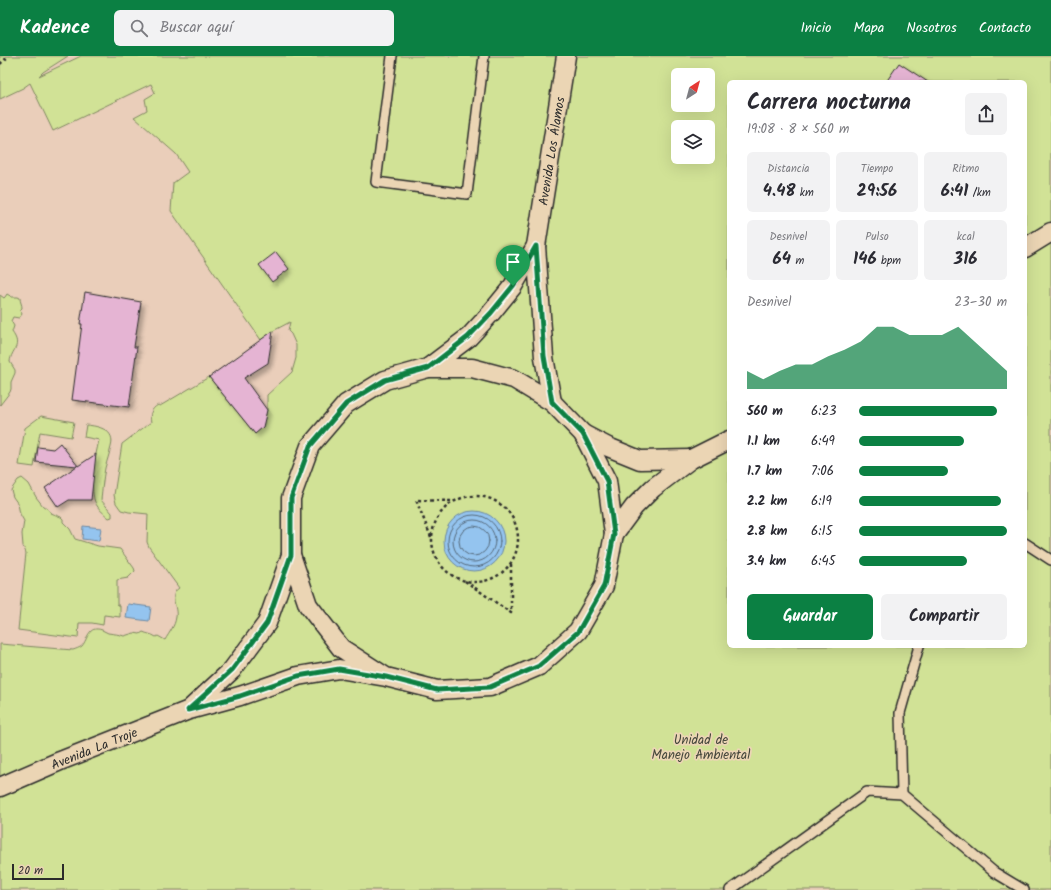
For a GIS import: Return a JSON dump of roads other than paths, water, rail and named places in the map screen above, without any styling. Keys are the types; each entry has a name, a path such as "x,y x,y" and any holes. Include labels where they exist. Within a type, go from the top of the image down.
{"street":[{"name":"Avenida Los Álamos","path":"552,402 544,356 536,246 566,56"},
{"path":"1027,247 1051,232"},
{"name":"Avenida Los Álamos","path":"428,368 468,337 491,313 513,286 536,246"},
{"path":"428,368 472,368 507,377 514,379 552,402 583,434 607,481 614,534 604,586 578,632 539,666 490,687 437,690 386,677 341,648 308,606 291,555 291,498 310,446 346,404 385,380 428,368"},
{"path":"583,434 608,447 640,460 691,459"},
{"path":"614,534 634,507 653,488 691,459 727,441"},
{"name":"Avenida La Troje","path":"188,710 232,670 267,623 291,555"},
{"name":"Avenida La Troje","path":"0,787 60,760 188,710 240,696 298,676 339,669 386,677"}],"lane":[{"path":"392,56 376,182 467,194 484,56"},
{"path":"1027,544 1051,560"},
{"path":"902,794 900,713 918,648"},
{"path":"730,890 867,792 902,794 994,872 1024,890"}],"water":[{"path":"474,511 491,516 499,524 504,541 499,558 491,566 474,571 457,566 449,558 444,541 449,524 457,516"},
{"path":"83,526 101,528 99,541 82,539"},
{"path":"128,604 151,607 149,621 126,618"}],"park label":[{"name":"Unidad de Manejo Ambiental","path":"701,746"}]}
